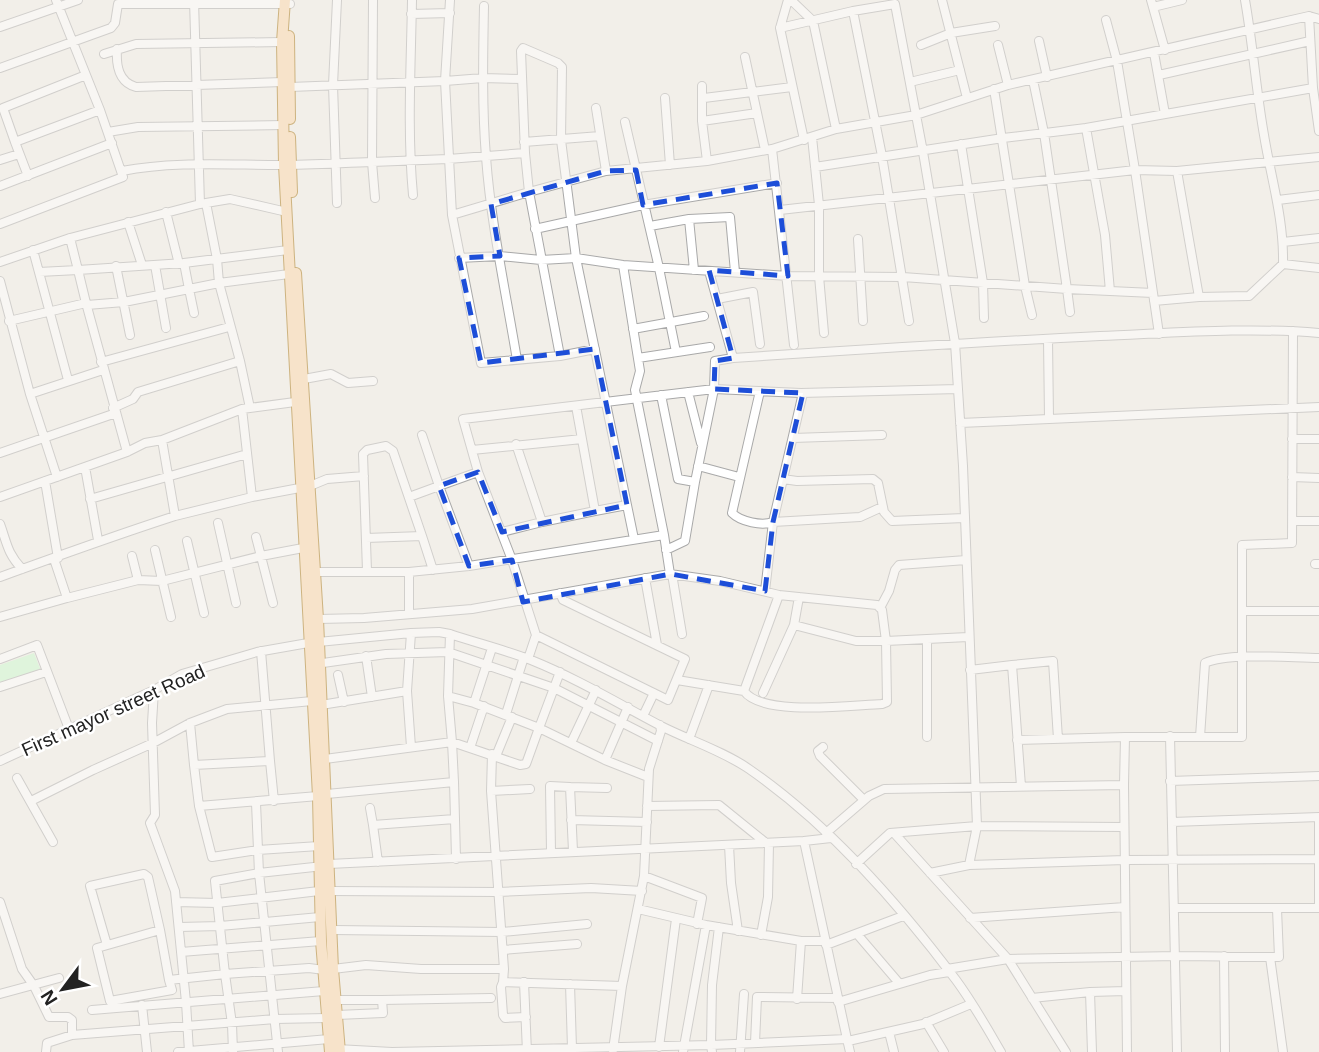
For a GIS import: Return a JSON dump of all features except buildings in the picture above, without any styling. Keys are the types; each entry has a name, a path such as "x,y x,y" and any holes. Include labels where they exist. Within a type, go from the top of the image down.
{"main road":[{"path":"288,2 282,42 286,84 288,250 295,402 318,619 313,643"},
{"path":"288,2 284,125 304,379 303,548 313,643 326,865 331,891 333,930 324,991 332,1017 334,1048"},
{"path":"317,703 325,759 319,846 326,865 319,891 321,941 336,1000 332,1017"}],"street":[{"path":"1,24 57,4 78,0"},
{"path":"337,0 333,85 337,202"},
{"path":"373,0 372,162 375,198"},
{"path":"412,0 409,82 413,195"},
{"path":"450,0 445,81 452,215 479,361 483,364 560,356 595,349"},
{"path":"824,334 815,167 792,86 780,28 789,0 813,21 835,129"},
{"path":"942,0 967,98"},
{"path":"1165,50 1152,4 1182,0"},
{"path":"459,258 576,258 659,268 788,276 903,277 1110,291 1154,297 1249,296 1283,264 1283,242 1278,200 1268,162 1257,96 1251,30 1245,0"},
{"path":"0,68 111,28 115,23 118,2 288,2"},
{"path":"194,2 199,165 203,204 217,259 219,283 229,327 240,361 252,497"},
{"path":"0,225 122,178 122,171 100,110 57,4"},
{"path":"780,28 895,4 955,342 977,826 969,865"},
{"path":"484,6 486,156 491,204 517,360"},
{"path":"1319,9 1313,17 1310,41 1319,131"},
{"path":"853,11 882,156 909,321"},
{"path":"411,14 450,13"},
{"path":"452,215 606,171 707,161 768,149 835,129 916,115 1008,85 1313,17"},
{"path":"1106,20 1117,61 1136,170 1159,334"},
{"path":"921,45 951,33 995,26"},
{"path":"1039,41 1046,77"},
{"path":"1159,75 1310,41"},
{"path":"104,54 136,44 282,42"},
{"path":"998,45 1008,85"},
{"path":"560,356 529,192 524,142 523,48 560,64 561,140 576,258 634,539"},
{"path":"117,49 118,70 131,85 333,85 483,78 522,79"},
{"path":"1154,52 1165,114"},
{"path":"745,57 757,113 777,183 794,345"},
{"path":"910,82 960,70"},
{"path":"28,176 15,142 3,122 1,104 86,75"},
{"path":"1033,80 1044,133 1070,312"},
{"path":"702,86 702,121 707,161"},
{"path":"704,99 792,86"},
{"path":"815,167 1086,128 1313,88"},
{"path":"994,89 1031,315"},
{"path":"665,99 670,165"},
{"path":"596,108 606,171"},
{"path":"15,142 100,110"},
{"path":"702,121 757,113"},
{"path":"625,122 676,352"},
{"path":"108,132 123,128 198,125 284,125"},
{"path":"1086,128 1096,175 1110,291"},
{"path":"524,142 600,136"},
{"path":"0,186 112,143"},
{"path":"961,144 983,283 984,318"},
{"path":"0,160 19,153"},
{"path":"122,171 144,167 410,161 525,153"},
{"path":"780,210 1136,170 1177,172 1319,157"},
{"path":"1177,172 1199,297"},
{"path":"535,229 643,205 777,183"},
{"path":"1278,200 1319,195"},
{"path":"0,262 128,222 230,199 287,212"},
{"path":"166,212 194,313"},
{"path":"650,226 689,219 730,217 735,272"},
{"path":"689,219 694,270"},
{"path":"128,222 142,265"},
{"path":"70,238 127,452"},
{"path":"1283,242 1319,238"},
{"path":"858,239 863,321"},
{"path":"33,250 68,380"},
{"path":"39,272 181,263 288,250"},
{"path":"155,264 166,328"},
{"path":"1283,264 1319,268"},
{"path":"623,265 640,376 635,387 682,634"},
{"path":"116,266 130,335"},
{"path":"709,271 733,358"},
{"path":"9,321 86,304 124,302 219,283 289,274"},
{"path":"0,281 30,394 57,477"},
{"path":"717,299 753,292 760,344"},
{"path":"633,329 704,316"},
{"path":"30,394 102,366 229,327"},
{"path":"1017,740 1242,737 1242,545 1292,543 1293,331"},
{"path":"666,550 685,541 714,389 715,361 955,342 1159,334 1293,331 1319,333"},
{"path":"1048,339 1049,419"},
{"path":"638,358 710,347"},
{"path":"0,453 114,411 133,399 138,391 240,361"},
{"path":"304,379 331,374 348,383 373,381"},
{"path":"560,593 563,600 685,659 668,700 536,635 523,602 512,560 478,472 463,419 714,389 803,393 958,389"},
{"path":"761,391 739,477 732,513 734,516 768,524 860,517 882,507"},
{"path":"688,392 702,446"},
{"path":"765,591 774,522 803,393"},
{"path":"661,395 678,479 695,482"},
{"path":"0,497 246,408 295,402"},
{"path":"576,406 595,511"},
{"path":"960,423 1319,407"},
{"path":"422,435 469,566"},
{"path":"793,438 882,435"},
{"path":"471,450 582,439"},
{"path":"1292,439 1319,439"},
{"path":"162,440 175,516"},
{"path":"516,444 542,522"},
{"path":"367,571 365,451 390,447 433,570"},
{"path":"90,499 247,454"},
{"path":"698,466 739,477"},
{"path":"85,467 98,540"},
{"path":"409,497 478,472"},
{"path":"0,577 98,540 175,516 327,479 364,476"},
{"path":"1292,477 1319,478"},
{"path":"783,479 873,479 878,483 882,507 895,522 964,518"},
{"path":"45,481 56,558 67,598"},
{"path":"502,533 627,505"},
{"path":"0,512 4,542 22,569"},
{"path":"1292,521 1319,522"},
{"path":"218,523 236,603"},
{"path":"315,572 433,570 664,535"},
{"path":"366,538 422,536"},
{"path":"256,537 273,603"},
{"path":"187,541 204,613"},
{"path":"0,617 138,580 162,581 303,548"},
{"path":"155,550 171,617"},
{"path":"132,556 138,580"},
{"path":"677,680 744,691 751,699 779,707 887,702 886,641 880,608 889,591 895,570 899,565 967,560"},
{"path":"409,572 410,612"},
{"path":"318,619 472,609 671,574 720,580 779,595 880,608"},
{"path":"645,578 657,645"},
{"path":"744,691 779,595"},
{"path":"764,693 794,625 799,597"},
{"path":"1242,611 1319,611"},
{"path":"794,625 856,642 968,636"},
{"path":"411,633 407,691 411,747"},
{"name":"First mayor street Road","path":"0,761 154,690 182,674 261,651 411,633 450,634 526,658 560,672 746,767 781,792 882,890 948,971 1002,1052"},
{"path":"450,634 448,696 456,859"},
{"path":"526,1017 503,1017 503,950 491,792 494,755 509,716 520,674 536,635"},
{"path":"926,737 927,640"},
{"path":"0,659 37,645 69,729"},
{"path":"474,703 492,648"},
{"path":"261,651 274,801"},
{"path":"314,664 409,652 449,652 520,674 554,688 657,741"},
{"path":"366,656 372,697"},
{"path":"1200,737 1205,663 1242,658 1319,658"},
{"path":"970,670 1053,661 1058,739"},
{"path":"1012,665 1021,786"},
{"path":"0,687 46,671"},
{"path":"325,759 452,742 520,765 526,764 560,672"},
{"path":"338,675 344,702"},
{"path":"689,739 709,685"},
{"path":"154,690 155,816 150,824 174,888 184,978 188,1052"},
{"path":"571,743 596,690"},
{"path":"31,801 190,723 227,709 344,702 407,691"},
{"path":"644,714 654,693"},
{"path":"448,696 484,706 539,728 605,760 648,777"},
{"path":"470,748 484,706"},
{"path":"605,760 628,707"},
{"path":"190,723 199,806 212,857 258,850 319,846"},
{"path":"613,1050 622,986 642,891 648,777 660,725"},
{"path":"1170,736 1175,861 1177,1052"},
{"path":"1125,737 1127,1052"},
{"path":"823,747 818,751 820,756 864,800"},
{"path":"194,765 270,761"},
{"path":"1170,781 1319,776"},
{"path":"17,778 53,842"},
{"path":"199,806 256,803 454,782"},
{"path":"233,1049 216,880 326,865 804,841 829,836 864,800 884,789 1124,785"},
{"path":"551,852 550,786 607,788"},
{"path":"570,787 573,851"},
{"path":"491,792 530,789"},
{"path":"256,803 259,873 278,1048"},
{"path":"647,806 719,805 767,843"},
{"path":"370,808 378,862"},
{"path":"1172,822 1319,817 1319,908 1175,908"},
{"path":"373,825 455,819"},
{"path":"571,820 647,822"},
{"path":"856,864 888,834 894,833 977,826 1124,827"},
{"path":"894,833 1008,959 1066,1052"},
{"path":"804,841 850,1052"},
{"path":"761,935 768,897 767,843"},
{"path":"729,845 737,931"},
{"path":"930,873 969,865 1125,860 1318,859"},
{"path":"107,945 90,886 144,874 148,877 160,930 169,980 172,989 110,1001 97,948 160,930"},
{"path":"644,876 702,898 701,925 683,1049"},
{"path":"331,891 498,892 591,888 642,891"},
{"path":"176,902 217,903 319,891"},
{"path":"0,902 22,969 34,986 49,1017 68,1017 72,1020 72,1035"},
{"path":"970,918 1125,907"},
{"path":"638,909 701,925 825,943 903,916"},
{"path":"755,1043 757,998 838,1000 948,971 1008,959 1126,956 1279,957 1278,909"},
{"path":"179,927 320,917"},
{"path":"659,1047 676,919"},
{"path":"333,930 502,932 587,924"},
{"path":"712,1048 712,985 719,927"},
{"path":"857,934 899,983"},
{"path":"181,952 321,941"},
{"path":"797,999 801,941"},
{"path":"503,950 577,944"},
{"path":"1224,956 1225,1052"},
{"path":"1270,957 1283,1052"},
{"path":"169,980 366,965 421,969 504,969"},
{"path":"0,993 59,978"},
{"path":"503,982 622,986"},
{"path":"524,982 527,1051"},
{"path":"570,985 572,1048"},
{"path":"92,1010 324,991"},
{"path":"1032,998 1126,991"},
{"path":"1090,992 1092,1052"},
{"path":"741,1047 744,994"},
{"path":"336,1000 491,998"},
{"path":"46,1052 47,1043 72,1035 383,1013 382,1000"},
{"path":"178,1052 278,1048 392,1052 741,1047 755,1043 848,1040 926,1022 971,1004"},
{"path":"142,1005 147,1052"},
{"path":"926,1022 944,1052"},
{"path":"889,1032 894,1052"},
{"path":"806,1042 808,1052"}],"highlighted area":[{"path":"636,170 643,205 777,183 788,276 709,270 733,358 715,361 714,389 803,393 773,522 765,591 671,574 523,602 512,560 469,566 439,486 478,472 502,532 627,505 595,349 481,363 459,258 500,256 491,204 606,171"}],"green space":[{"path":"34,653 41,671 0,685 0,665"}]}
